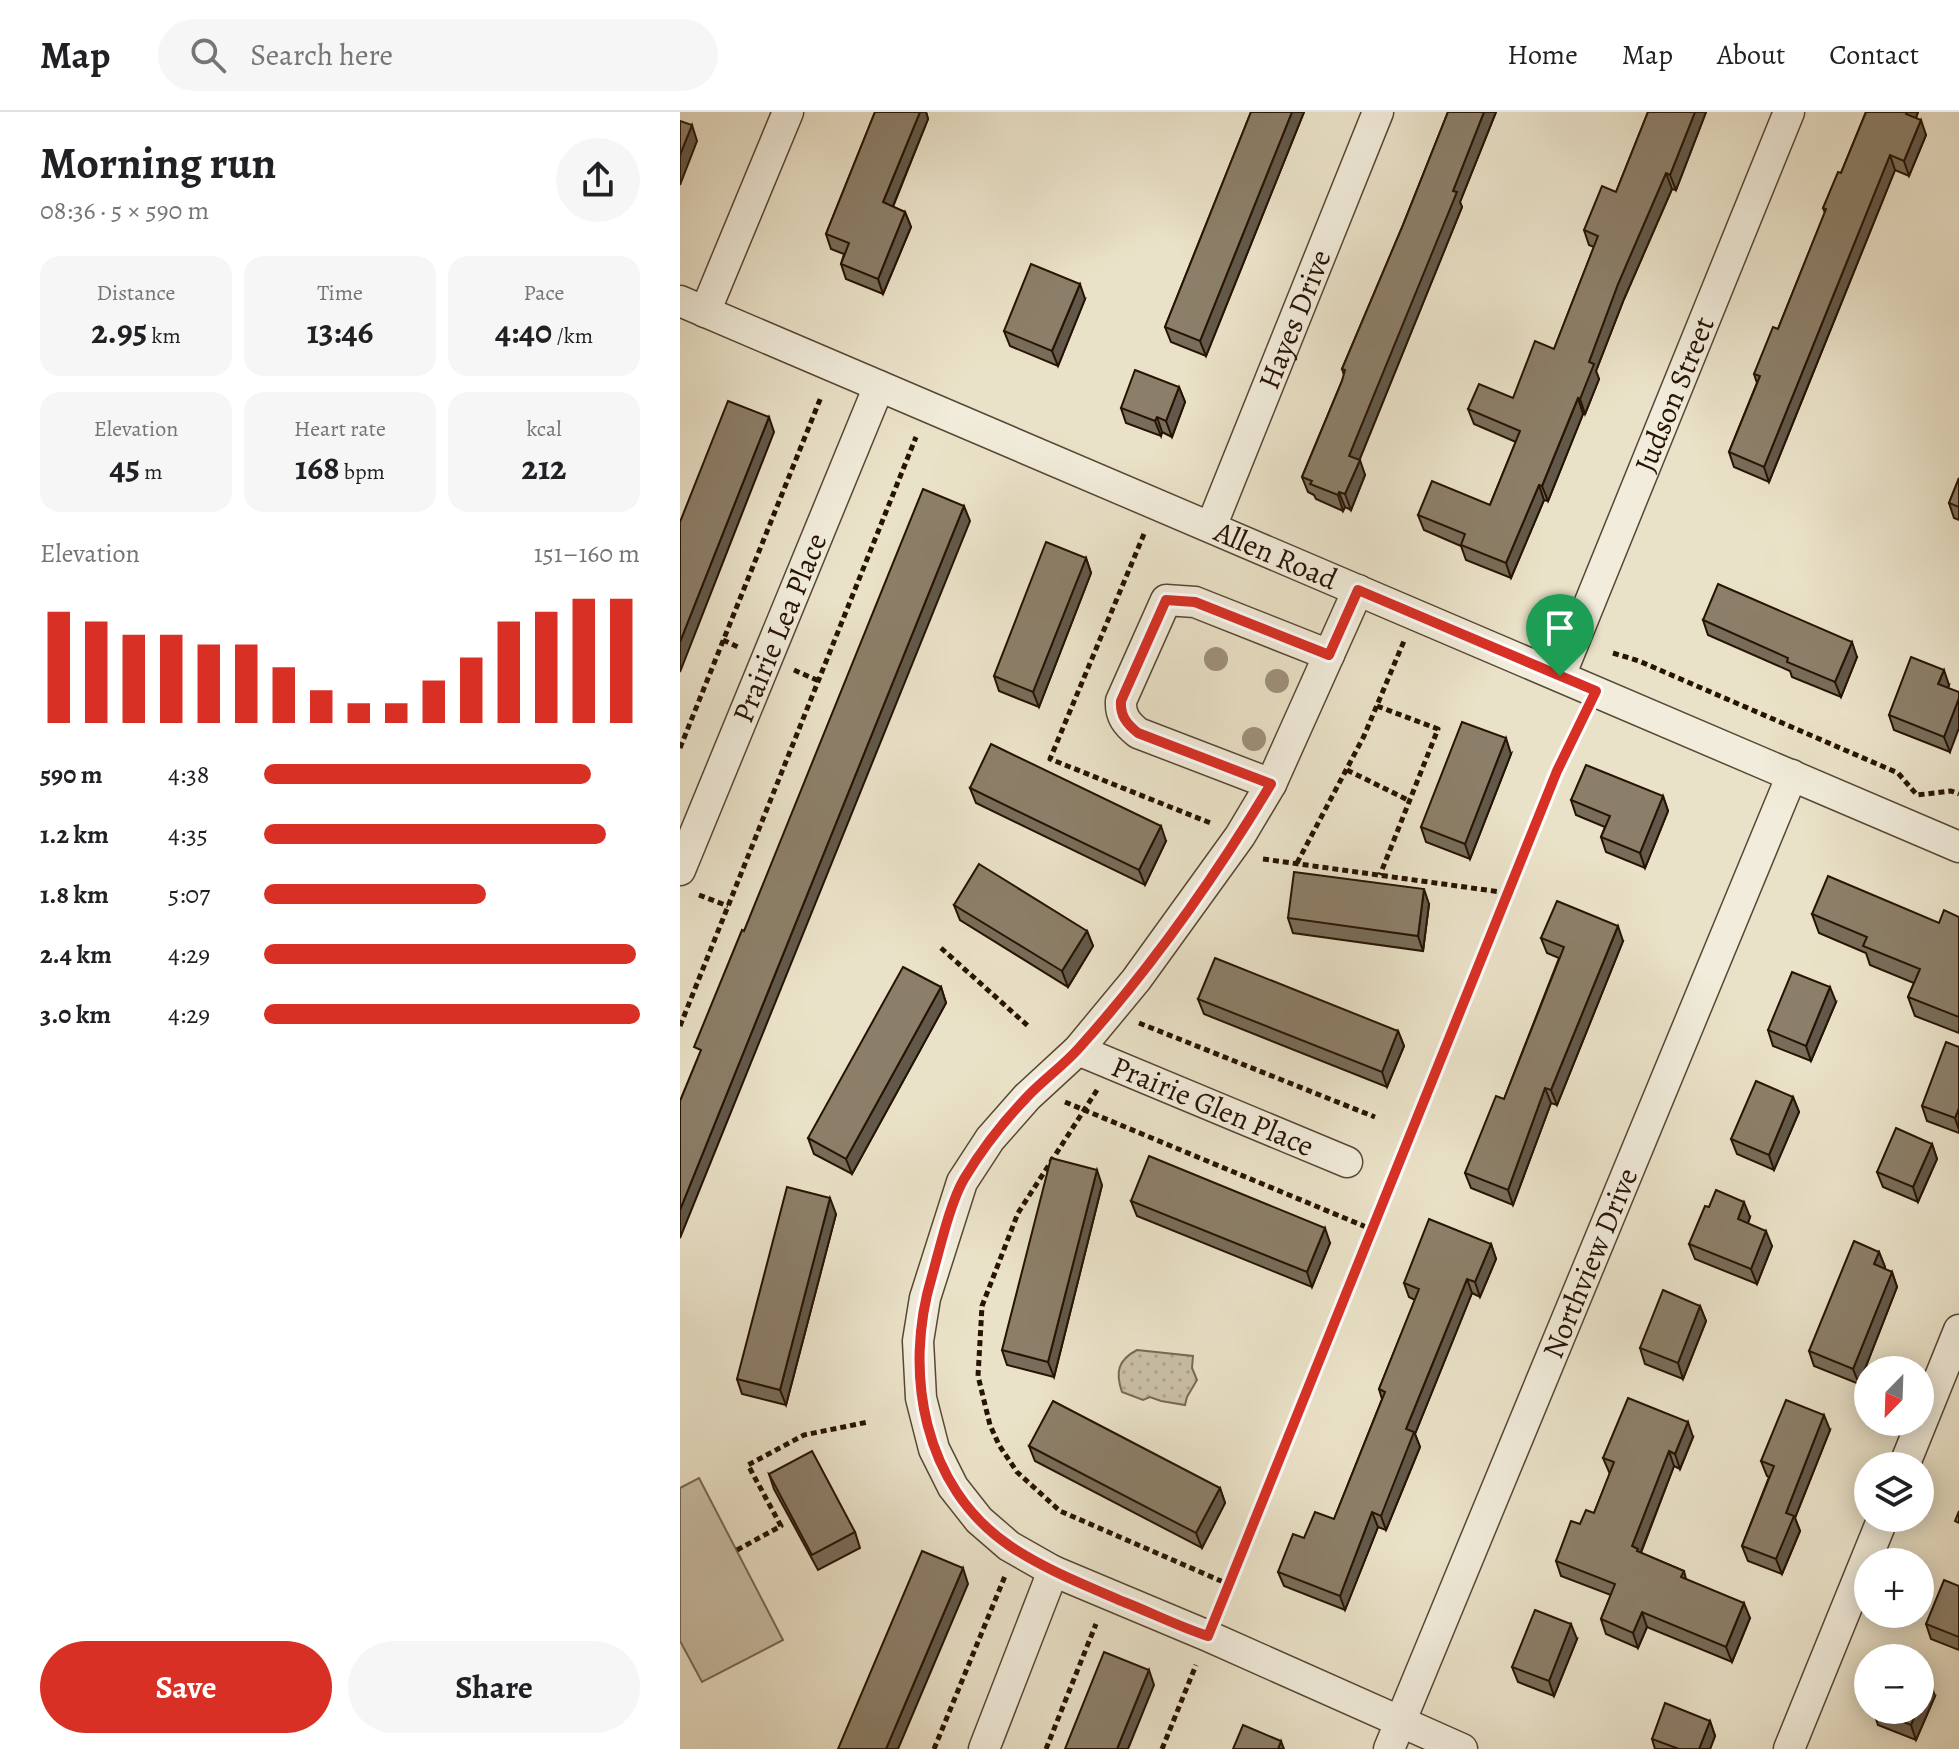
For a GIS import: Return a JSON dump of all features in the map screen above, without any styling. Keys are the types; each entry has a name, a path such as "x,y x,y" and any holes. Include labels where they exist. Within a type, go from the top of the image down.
{"street":[{"path":"693,306 788,112"},
{"name":"Hayes Drive","path":"1211,527 1378,112"},
{"name":"Judson Street","path":"1560,676 1789,112"},
{"name":"Allen Road","path":"693,306 1959,847"},
{"name":"Prairie Lea Place","path":"686,881 879,386"},
{"name":"Prairie Glen Place","path":"1358,590 1271,784 1210,879 1136,980 1078,1050 1035,1090 990,1139 962,1182 925,1298 918,1341 921,1398 934,1449 953,1487 979,1520 1009,1546 1053,1571 1208,1636 1394,1736 1462,1749"},
{"path":"1271,784 1138,733 1125,720 1121,701 1156,620 1166,600 1195,602 1329,655"},
{"name":"Northview Drive","path":"1394,1736 1792,775"},
{"name":"Prairie Glen Place","path":"1078,1050 1347,1162"},
{"path":"1910,1452 1959,1330"},
{"path":"1789,1749 1877,1532"},
{"path":"984,1749 1053,1571"}],"path":[{"path":"680,748 821,397"},
{"path":"680,1026 916,437"},
{"path":"1297,863 1347,770 1403,644"},
{"path":"1613,653 1639,661 1898,773 1917,795 1951,791 1959,794"},
{"path":"1162,1749 1557,771 1596,691"},
{"path":"1377,706 1438,729 1380,875"},
{"path":"1347,770 1410,801"},
{"path":"1261,858 1508,893"},
{"path":"686,881 728,906"},
{"path":"941,948 1028,1026"},
{"path":"1149,1011 1123,1044 1114,1065 1018,1213 982,1306 978,1376 990,1425 999,1445 1017,1472 1060,1511 1228,1584"},
{"path":"1139,1023 1375,1117"},
{"path":"1035,1090 1371,1229"},
{"path":"737,1550 781,1526 748,1465 804,1435 868,1422"},
{"path":"934,1749 1006,1572"},
{"path":"1046,1749 1108,1595"}],"shaded area":[{"path":"1137,1350 1193,1356 1192,1368 1197,1380 1185,1405 1150,1397 1143,1400 1122,1392 1120,1367"},
{"path":"699,1478 783,1640 702,1682 680,1641 680,1488"}],"building":[{"path":"875,112 920,112 883,202 905,212 878,279 841,264 849,243 826,234"},
{"path":"1251,112 1292,112 1200,341 1165,327"},
{"path":"1448,112 1484,112 1453,191 1457,192 1349,456 1360,460 1345,494 1339,492 1338,495 1310,484 1312,481 1302,477 1342,381 1345,370 1342,369"},
{"path":"1648,112 1695,112 1670,175 1666,173 1618,284 1589,362 1594,364 1580,399 1506,563 1461,545 1465,534 1418,515 1432,481 1490,505 1520,431 1468,409 1479,384 1513,398 1535,341 1554,349 1598,236 1584,230 1602,186 1616,192"},
{"path":"1866,112 1907,112 1921,120 1904,161 1890,155 1764,467 1729,452 1760,376 1754,374 1773,327 1778,329 1826,209 1823,208"},
{"path":"680,121 692,125 680,155"},
{"path":"1031,264 1080,284 1052,351 1004,331"},
{"path":"1135,370 1179,387 1166,421 1157,417 1155,421 1121,408"},
{"path":"728,401 769,417 680,642 680,522"},
{"path":"1959,478 1959,507 1949,503"},
{"path":"923,489 964,506 680,1210 680,1101 701,1050 694,1047"},
{"path":"1046,542 1086,558 1033,692 994,676"},
{"path":"1718,584 1852,642 1835,682 1703,620"},
{"path":"1911,657 1944,670 1938,684 1959,692 1944,737 1889,715"},
{"path":"1462,722 1506,738 1465,844 1421,827"},
{"path":"991,744 1161,826 1139,870 970,788"},
{"path":"1586,765 1663,796 1640,853 1601,837 1610,816 1571,800"},
{"path":"979,864 1087,931 1062,971 954,905"},
{"path":"1294,872 1424,889 1418,936 1288,918"},
{"path":"1828,876 1939,923 1944,910 1959,917 1959,1017 1908,997 1920,969 1863,946 1867,937 1812,914"},
{"path":"1557,901 1618,926 1551,1090 1545,1088 1508,1190 1465,1173 1496,1096 1504,1099 1564,947 1541,938"},
{"path":"1215,958 1398,1031 1382,1072 1198,999"},
{"path":"903,967 941,987 846,1159 808,1138"},
{"path":"1792,972 1830,987 1806,1046 1768,1030"},
{"path":"1946,1042 1959,1047 1959,1108 1955,1118 1922,1106"},
{"path":"1756,1081 1793,1097 1769,1155 1731,1139"},
{"path":"1896,1128 1932,1144 1913,1187 1877,1172"},
{"path":"1149,1156 1325,1228 1307,1272 1131,1201"},
{"path":"1051,1158 1097,1170 1048,1362 1002,1350"},
{"path":"787,1187 830,1198 780,1390 737,1379"},
{"path":"1716,1190 1744,1202 1738,1219 1766,1231 1751,1269 1689,1244 1705,1206 1709,1207"},
{"path":"1429,1219 1491,1244 1475,1282 1467,1279 1406,1429 1414,1432 1381,1516 1372,1512 1340,1596 1278,1572 1293,1534 1304,1538 1315,1512 1334,1519 1385,1392 1379,1389 1419,1289 1404,1283"},
{"path":"1854,1241 1879,1252 1874,1264 1892,1272 1858,1356 1854,1356 1853,1369 1809,1351"},
{"path":"1663,1290 1700,1306 1678,1363 1640,1348"},
{"path":"1628,1398 1688,1422 1675,1454 1669,1451 1632,1546 1684,1571 1681,1577 1744,1603 1726,1647 1642,1612 1633,1633 1601,1619 1615,1584 1556,1561 1571,1521 1580,1524 1586,1510 1594,1513 1614,1462 1603,1458"},
{"path":"1786,1400 1824,1415 1786,1513 1794,1516 1776,1559 1742,1546 1774,1466 1761,1461"},
{"path":"1053,1401 1220,1488 1196,1533 1029,1446"},
{"path":"812,1451 855,1532 812,1555 769,1474"},
{"path":"922,1551 963,1568 886,1749 838,1749"},
{"path":"1944,1580 1959,1586 1959,1637 1934,1627 1934,1604"},
{"path":"1535,1610 1571,1624 1549,1681 1512,1667"},
{"path":"1104,1652 1149,1670 1117,1749 1065,1749"},
{"path":"1665,1703 1710,1721 1699,1749 1679,1749 1652,1739"},
{"path":"1243,1725 1281,1741 1278,1749 1233,1749"}],"route":[{"path":"1358,590 1560,676 1596,691 1557,771 1208,1636 1053,1571 1009,1546 979,1520 953,1487 934,1449 921,1398 918,1341 925,1298 962,1182 990,1139 1027,1097 1078,1050 1136,980 1240,836 1271,784 1138,733 1125,720 1121,701 1166,600 1195,602 1329,655 1358,590"}]}
